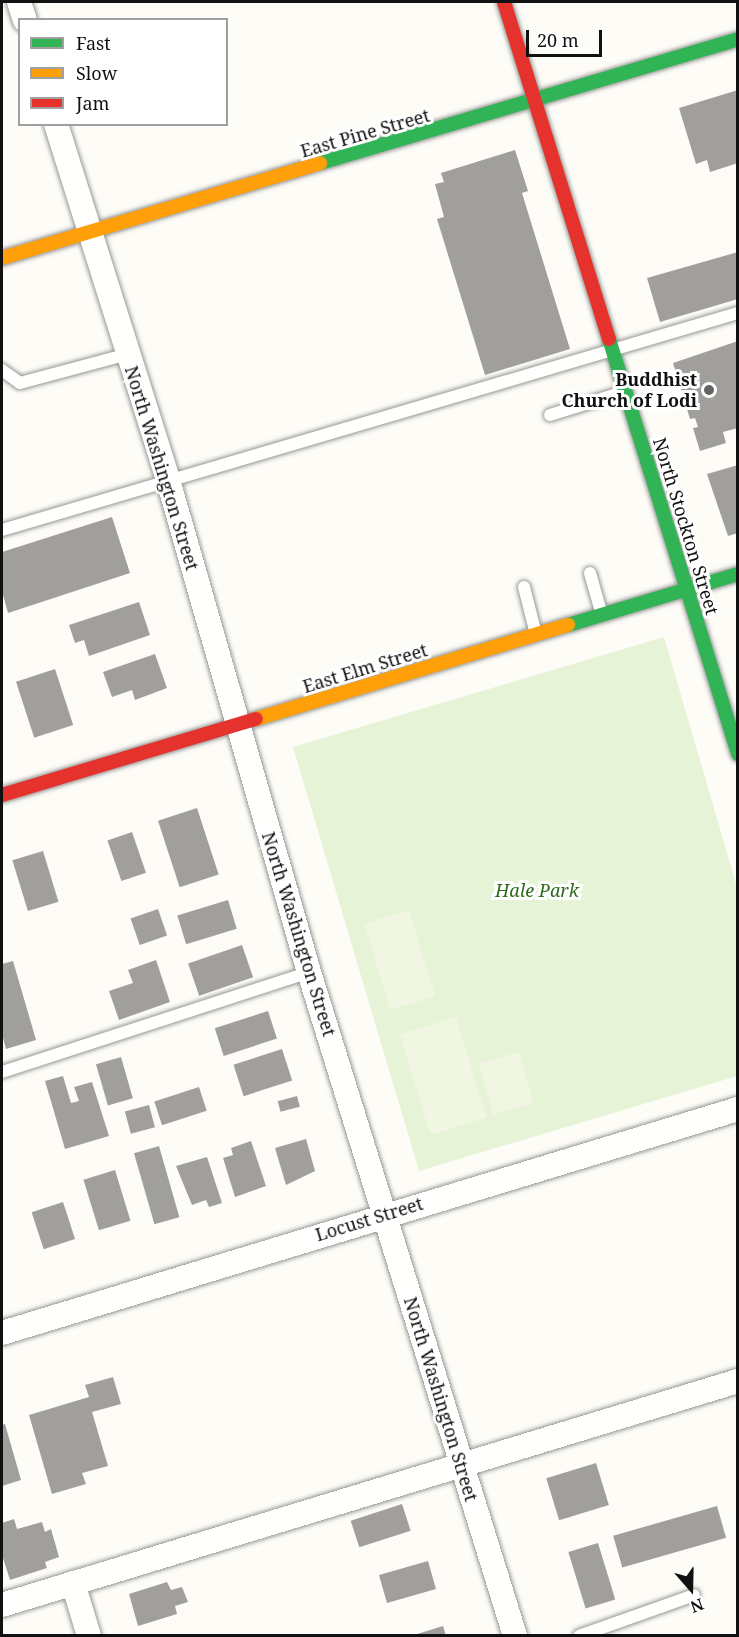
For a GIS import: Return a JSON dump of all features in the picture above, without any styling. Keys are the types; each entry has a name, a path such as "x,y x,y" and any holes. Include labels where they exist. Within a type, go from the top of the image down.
{"street":[{"path":"19,2 24,18"},
{"name":"North Stockton Street","path":"504,2 738,754"},
{"name":"East Pine Street","path":"2,258 535,102 738,39"},
{"name":"North Washington Street","path":"57,126 168,480 309,972 514,1635"},
{"name":"East Elm Street","path":"2,795 738,574"},
{"name":"Locust Street","path":"2,1333 385,1214 738,1109"},
{"path":"2,1605 462,1467 738,1381"},
{"path":"73,1583 88,1635"}],"lane":[{"path":"2,530 611,347 738,313"},
{"path":"2,370 20,383 128,354"},
{"path":"550,415 625,392"},
{"path":"590,573 602,616"},
{"path":"524,587 536,636"},
{"path":"2,1072 309,972"},
{"path":"579,1635 694,1595"}],"green space":[{"name":"Hale Park","path":"664,637 737,887 737,1076 419,1171 293,747"},
{"path":"409,910 435,996 390,1010 364,924"},
{"path":"456,1017 487,1117 430,1135 400,1034"},
{"path":"519,1052 534,1103 493,1115 479,1064"}],"building":[{"path":"738,90 738,163 710,172 707,160 696,164 679,108"},
{"path":"515,150 528,191 522,193 570,349 485,375 437,219 444,217 435,184 444,182 441,173"},
{"path":"738,252 738,299 660,322 647,278"},
{"name":"Buddhist Church of Lodi","path":"738,341 738,428 723,432 726,443 700,451 693,428 698,427 695,418 690,419 673,363"},
{"path":"738,465 738,533 728,536 707,474"},
{"path":"112,517 130,573 8,613 2,591 2,552"},
{"path":"139,602 150,635 89,656 84,640 75,643 69,625"},
{"path":"155,654 167,688 135,700 132,690 112,697 103,672"},
{"path":"55,669 73,725 34,738 16,682"},
{"path":"197,808 219,875 180,887 158,821"},
{"path":"132,832 146,873 121,881 107,840"},
{"path":"43,851 58,902 28,911 12,860"},
{"path":"228,900 237,929 186,944 177,915"},
{"path":"158,909 167,935 140,945 131,918"},
{"path":"242,945 253,977 199,996 188,964"},
{"path":"156,960 170,1002 119,1020 109,991 133,983 128,970"},
{"path":"13,961 36,1040 6,1049 2,1034 2,964"},
{"path":"268,1011 277,1039 224,1056 215,1028"},
{"path":"282,1049 292,1080 244,1096 233,1065"},
{"path":"121,1057 133,1098 108,1106 96,1064"},
{"path":"63,1076 71,1103 79,1101 74,1087 92,1082 109,1136 65,1149 45,1081"},
{"path":"199,1087 207,1111 162,1125 154,1102"},
{"path":"297,1096 300,1107 281,1112 278,1101"},
{"path":"149,1105 155,1127 131,1134 125,1111"},
{"path":"306,1139 315,1171 286,1185 275,1148"},
{"path":"251,1141 266,1186 235,1197 223,1158 233,1155 231,1148"},
{"path":"159,1146 179,1217 154,1224 134,1153"},
{"path":"207,1157 222,1203 209,1207 206,1200 192,1205 176,1166"},
{"path":"115,1170 130,1221 99,1230 83,1180"},
{"path":"63,1202 75,1239 44,1249 32,1212"},
{"path":"113,1377 121,1404 92,1412 108,1466 82,1473 86,1484 52,1494 29,1415 89,1397 85,1385"},
{"path":"5,1424 21,1480 2,1486 2,1425"},
{"path":"596,1463 609,1505 559,1520 546,1478"},
{"path":"402,1504 411,1531 359,1547 351,1521"},
{"path":"717,1506 726,1538 622,1567 613,1536"},
{"path":"14,1519 17,1529 42,1522 45,1532 51,1529 59,1557 45,1562 47,1568 10,1580 2,1555 2,1523"},
{"path":"598,1543 615,1599 586,1608 568,1552"},
{"path":"428,1561 436,1589 387,1603 379,1575"},
{"path":"167,1582 171,1590 182,1587 188,1602 175,1606 177,1614 138,1626 129,1594"},
{"path":"443,1626 446,1636 414,1636 414,1635"}],"traffic: fast":[{"path":"320,163 738,39"},
{"path":"609,339 738,754"},
{"path":"568,625 738,574"}],"traffic: slow":[{"path":"2,258 320,163"},
{"path":"256,719 568,625"}],"traffic: jam":[{"path":"504,2 609,339"},
{"path":"2,795 256,719"}],"place":[{"name":"Buddhist Church of Lodi","path":"709,390"}]}
